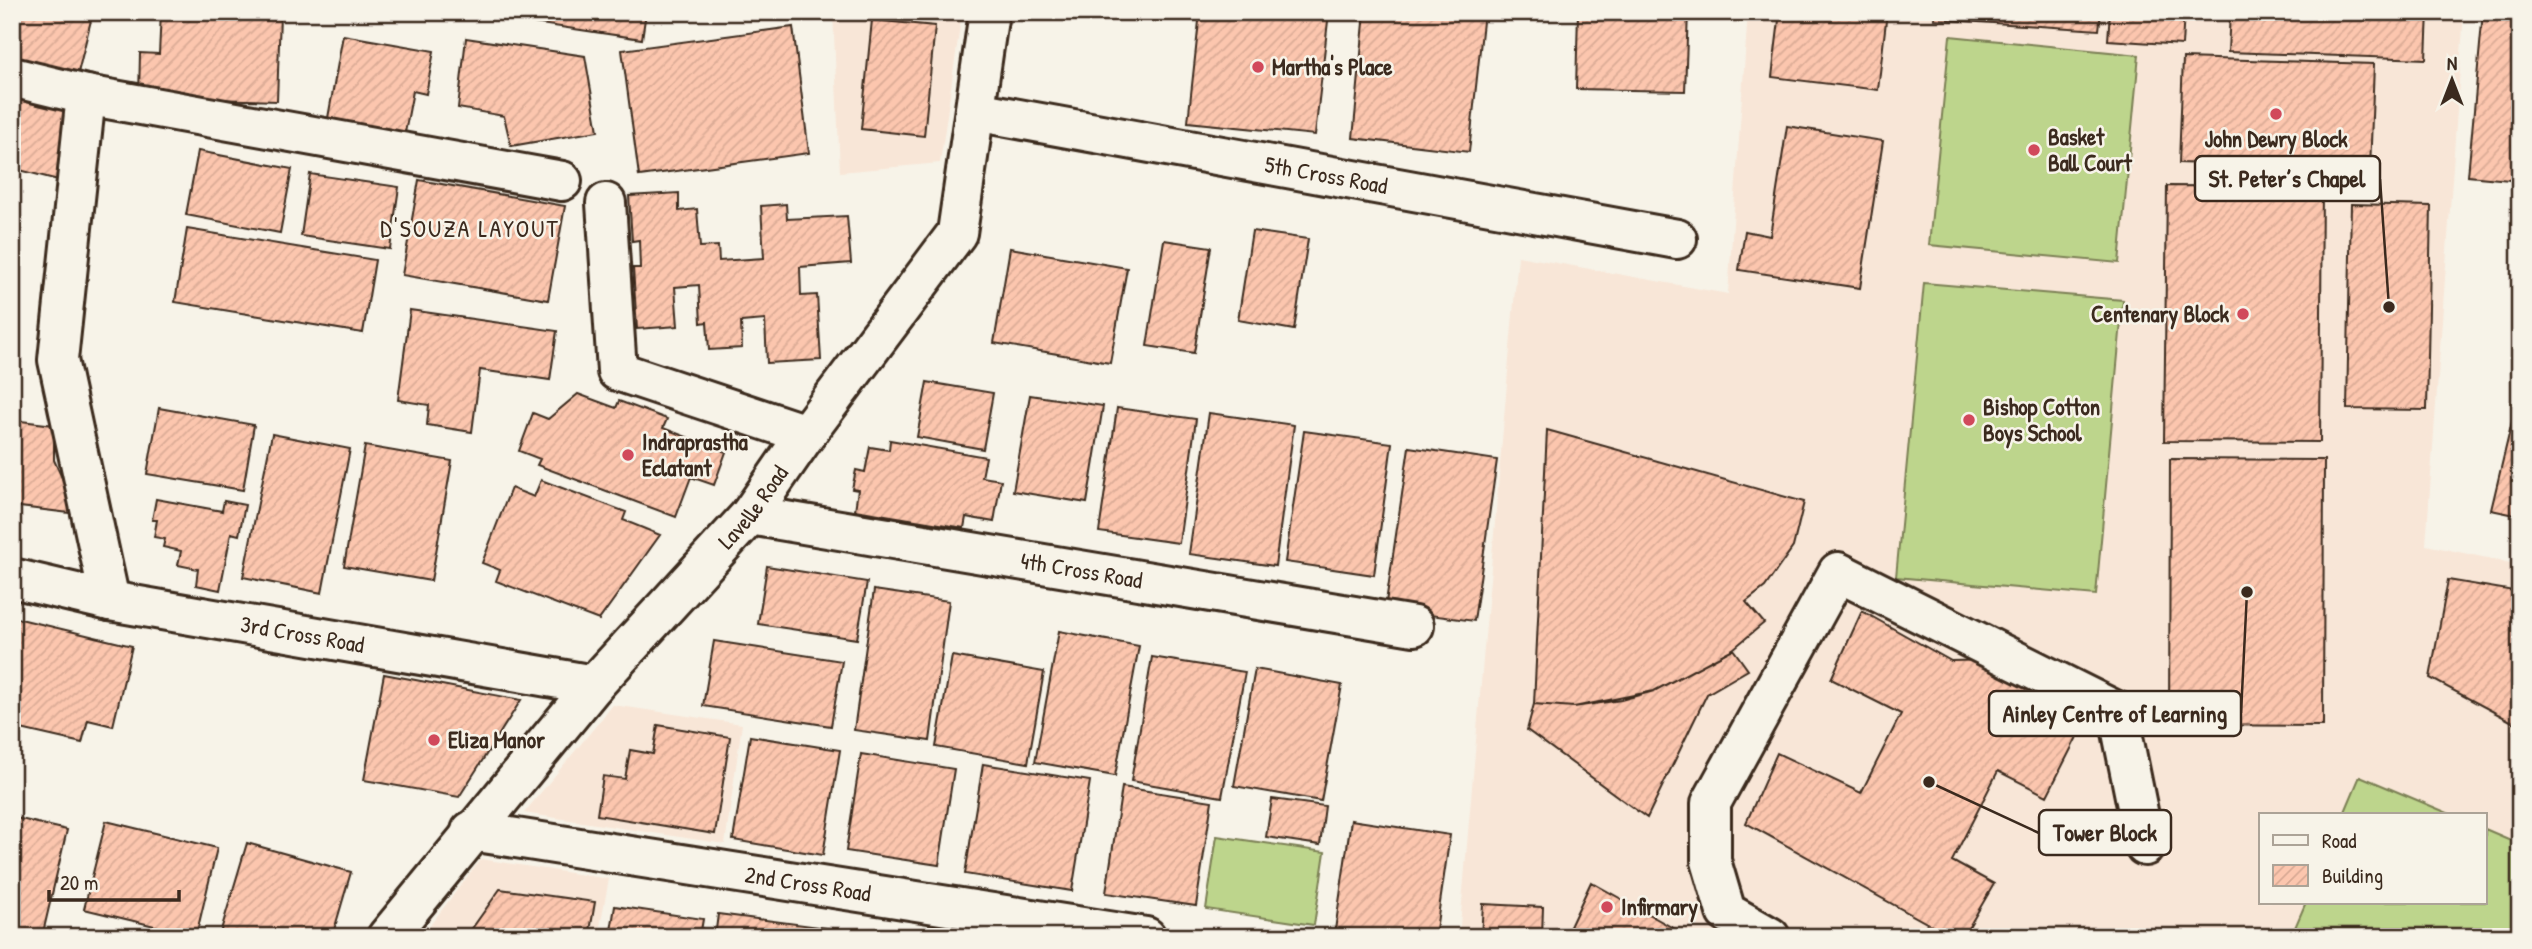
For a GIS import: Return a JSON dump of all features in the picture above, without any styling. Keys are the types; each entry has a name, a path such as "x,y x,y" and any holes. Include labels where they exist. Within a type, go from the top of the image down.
{"street":[{"name":"Lavelle Road","path":"387,937 471,831 594,685 750,515 806,434 957,233 989,12"},
{"path":"12,77 86,95 562,181"},
{"path":"86,95 58,360 110,601"},
{"name":"5th Cross Road","path":"975,111 1677,239"},
{"path":"606,203 617,371 806,434"},
{"name":"4th Cross Road","path":"750,515 1414,626"},
{"path":"1770,937 1719,924 1711,861 1711,803 1838,572 2118,712 2145,846"},
{"name":"3rd Cross Road","path":"12,578 110,601 594,685"},
{"name":"2nd Cross Road","path":"471,831 1146,937"}],"shaded area":[{"path":"833,12 962,12 940,163 840,172"},
{"name":"Bishop Cotton Boys School","path":"1748,12 2464,12 2426,545 2520,565 2520,937 1459,937 1518,256 1728,294"},
{"path":"613,705 742,724 725,844 524,813"},
{"path":"481,859 609,879 598,937 421,937"}],"green space":[{"name":"Basket Ball Court","path":"1950,36 2139,55 2119,263 1929,245"},
{"path":"1924,283 2123,300 2096,595 1896,577"},
{"path":"2360,776 2448,813 2344,813"},
{"path":"2486,829 2520,844 2520,937 2291,937 2305,904 2486,904"},
{"path":"1217,836 1325,852 1314,925 1206,909"}],"building":[{"path":"12,12 93,12 76,81 12,64"},
{"path":"161,12 280,15 277,101 139,97 140,53 159,54"},
{"path":"460,12 646,12 642,39"},
{"path":"744,12 790,12 779,16"},
{"name":"Martha's Place","path":"1200,12 1329,12 1315,135 1188,122"},
{"path":"1365,12 1484,12 1469,152 1353,138"},
{"path":"1578,12 1688,12 1685,91 1576,89"},
{"path":"1780,12 1887,12 1878,90 1772,77"},
{"path":"1935,12 2101,12 2099,30 1934,19"},
{"path":"2110,12 2184,12 2182,45 2108,40"},
{"path":"2230,12 2428,12 2426,59 2228,52"},
{"path":"2483,12 2520,16 2520,181 2468,176"},
{"path":"872,20 935,26 924,136 861,129"},
{"path":"793,27 809,153 639,176 622,50"},
{"path":"343,35 434,51 426,94 413,91 403,143 326,129"},
{"path":"466,38 585,56 598,131 511,146 504,116 458,108"},
{"name":"John Dewry Block","path":"2183,58 2374,64 2370,170 2179,163"},
{"path":"12,89 77,106 58,180 12,168"},
{"path":"1787,126 1883,141 1860,288 1739,270 1745,231 1770,236"},
{"path":"198,151 292,169 280,233 186,215"},
{"path":"310,174 399,187 390,249 301,236"},
{"path":"419,180 565,206 548,300 402,275"},
{"name":"Centenary Block","path":"2167,186 2322,187 2320,442 2164,441"},
{"path":"679,193 679,211 697,209 700,247 718,246 719,261 764,258 761,206 786,204 787,219 847,216 851,263 800,267 801,296 817,295 821,360 767,363 765,320 741,322 742,348 709,350 707,322 701,323 699,285 675,287 678,326 637,329 633,268 640,268 639,240 632,241 629,196"},
{"path":"2351,204 2431,206 2427,410 2347,409"},
{"path":"187,229 375,260 363,333 175,302"},
{"path":"1252,231 1308,239 1294,330 1238,320"},
{"path":"1164,240 1211,247 1194,353 1147,346"},
{"path":"1010,248 1127,268 1110,363 994,343"},
{"path":"410,310 557,331 550,380 480,370 472,432 427,425 429,405 398,400"},
{"path":"927,382 993,393 983,449 917,437"},
{"path":"2520,388 2520,516 2491,510"},
{"name":"Indraprastha Eclatant","path":"578,394 616,408 619,401 667,419 663,428 726,452 714,485 691,477 676,517 537,465 540,459 519,451 533,413 548,419"},
{"path":"1030,395 1103,406 1087,503 1013,491"},
{"path":"159,408 254,425 243,490 147,474"},
{"path":"1117,408 1196,419 1179,543 1099,532"},
{"path":"1209,413 1294,425 1275,566 1189,554"},
{"path":"12,420 54,425 54,460 78,514 12,506"},
{"path":"1547,430 1804,502 1793,547 1765,587 1746,602 1764,623 1733,649 1654,691 1574,707 1534,704"},
{"path":"1304,431 1392,443 1374,575 1285,562"},
{"path":"272,434 350,449 322,593 243,577"},
{"path":"890,440 986,457 982,477 1001,480 994,522 966,517 964,528 855,510 858,490 852,489 856,470 865,472 870,447 889,450"},
{"path":"365,446 452,461 431,581 344,566"},
{"path":"1409,447 1497,460 1474,621 1385,609"},
{"path":"2170,459 2324,460 2323,726 2169,725"},
{"path":"541,480 626,512 623,520 660,535 599,620 496,581 500,570 482,563 511,488 534,497"},
{"path":"156,499 222,511 224,501 245,505 239,535 231,533 220,590 196,585 198,569 178,565 181,551 163,547 165,539 154,537 157,520 152,520"},
{"path":"767,566 867,582 857,639 758,624"},
{"path":"2448,580 2520,592 2520,726 2430,678"},
{"path":"874,590 949,601 930,741 854,730"},
{"path":"1862,611 1951,661 1998,660 2079,714 2078,735 2047,796 1998,771 1952,861 1994,884 1963,937 1952,937 1746,823 1777,753 1861,793 1901,714 1831,679"},
{"path":"12,617 132,646 113,726 88,720 82,743 12,727"},
{"path":"1059,631 1139,646 1115,776 1035,762"},
{"path":"714,641 842,661 831,726 703,706"},
{"path":"1733,649 1748,670 1707,694 1647,818 1527,730 1534,704 1574,707 1621,700 1654,691"},
{"path":"952,656 1044,672 1028,763 936,747"},
{"path":"1152,657 1245,672 1222,797 1131,781"},
{"path":"1255,669 1342,685 1321,801 1234,786"},
{"name":"Eliza Manor","path":"384,674 521,700 459,797 364,780"},
{"path":"658,725 730,737 715,834 597,815 603,776 625,779 630,750 653,754"},
{"path":"750,736 840,750 823,855 733,840"},
{"path":"861,754 954,769 939,865 846,851"},
{"path":"983,764 1090,781 1072,891 965,874"},
{"path":"1122,787 1212,801 1196,906 1106,893"},
{"path":"1272,799 1325,806 1320,845 1266,837"},
{"path":"12,817 67,830 42,937 12,930"},
{"path":"1351,820 1450,835 1435,937 1334,937"},
{"path":"106,821 217,848 196,936 84,909"},
{"path":"247,843 351,872 332,937 219,937"},
{"name":"Infirmary","path":"1591,882 1689,937 1576,937 1568,931"},
{"path":"500,889 595,902 589,937 466,937"},
{"path":"1483,904 1543,907 1542,937 1481,937"},
{"path":"615,906 703,919 700,937 610,937"},
{"path":"718,914 835,929 834,937 715,937"}],"place":[{"name":"Martha's Place","path":"1258,67"},
{"name":"John Dewry Block","path":"2276,114"},
{"name":"Basket Ball Court","path":"2034,150"},
{"name":"St. Peter’s Chapel","path":"2389,307"},
{"name":"Centenary Block","path":"2243,314"},
{"name":"Bishop Cotton Boys School","path":"1969,420"},
{"name":"Indraprastha Eclatant","path":"628,455"},
{"name":"Ainley Centre of Learning","path":"2247,592"},
{"name":"Eliza Manor","path":"434,740"},
{"name":"Tower Block","path":"1929,782"},
{"name":"Infirmary","path":"1607,907"}],"district":[{"name":"D'SOUZA LAYOUT","path":"470,229"}]}
